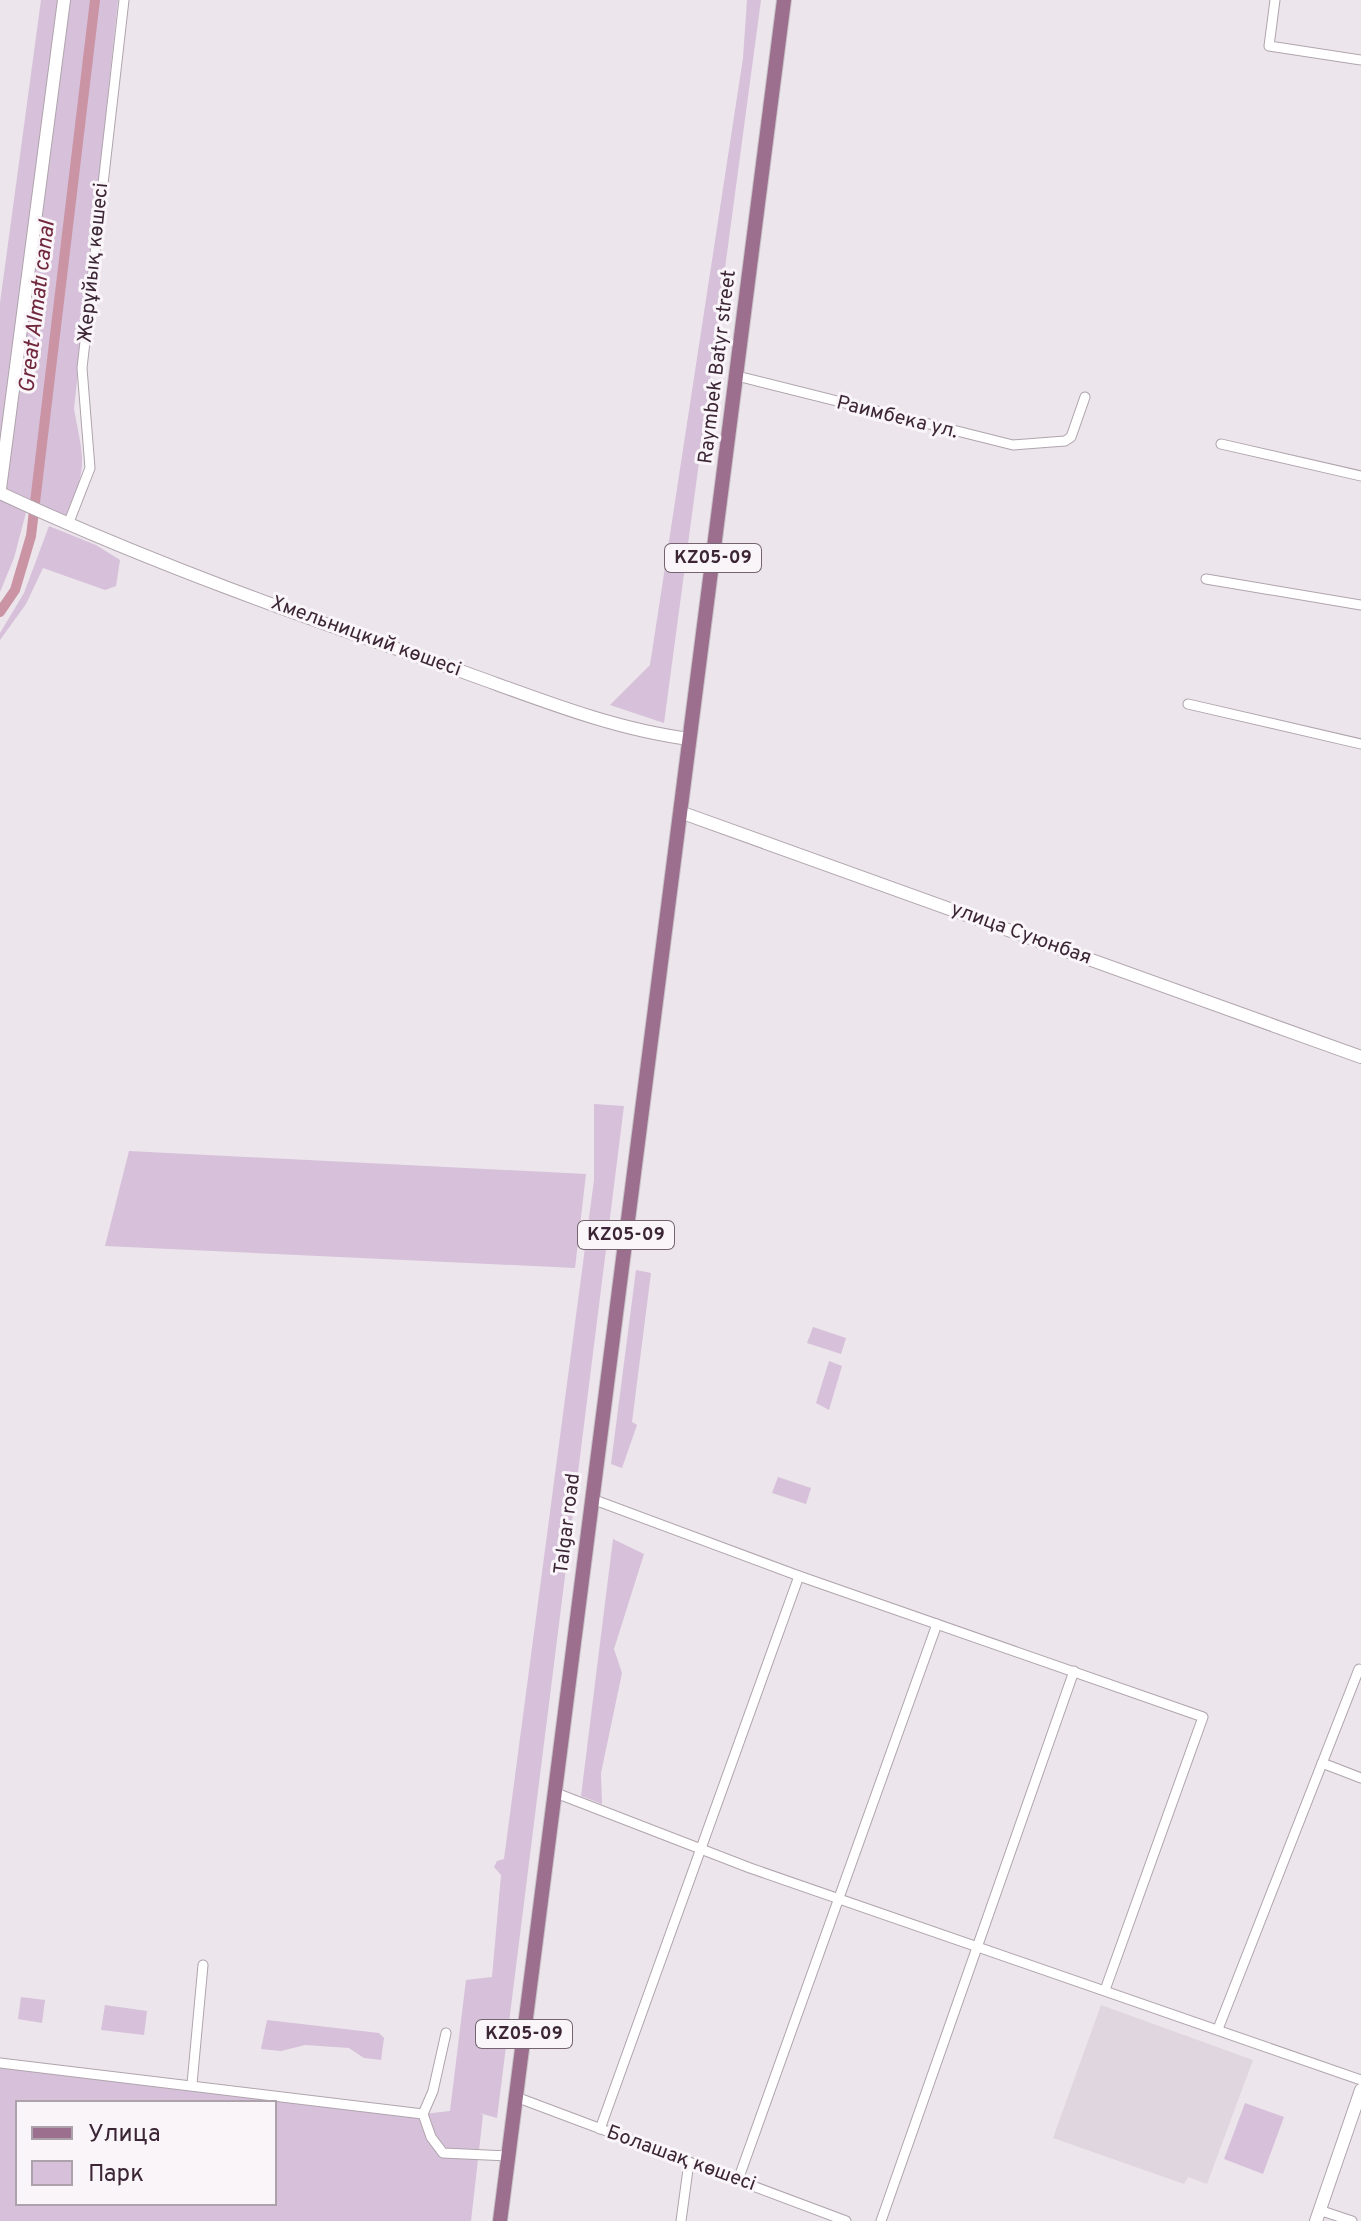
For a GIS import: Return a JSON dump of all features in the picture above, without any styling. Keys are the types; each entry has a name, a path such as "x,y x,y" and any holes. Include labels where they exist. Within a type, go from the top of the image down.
{"main road":[{"name":"Raymbek Batyr street","path":"690,739 784,0"},
{"name":"KZ05-09","path":"592,1499 690,739"},
{"name":"Talgar road","path":"500,2221 592,1499"}],"street":[{"path":"0,491 64,0"},
{"name":"Жерұйық көшесі","path":"69,522 90,468 82,368 124,0"},
{"path":"1275,0 1269,46 1361,60"},
{"name":"Раимбека ул.","path":"737,376 1013,445 1058,443 1071,437 1085,397"},
{"path":"1221,444 1361,476"},
{"name":"Хмельницкий көшесі","path":"0,491 22,503 308,619 534,697 655,735 690,739"},
{"path":"1206,579 1361,605"},
{"path":"1188,704 1361,744"},
{"name":"улица Суюнбая","path":"680,812 1361,1057"},
{"path":"592,1499 799,1576 1203,1717 1105,1990"},
{"path":"600,2129 799,1576"},
{"path":"738,2180 937,1624"},
{"path":"1218,2029 1359,1669"},
{"path":"881,2221 1074,1671"},
{"path":"1322,1763 1361,1778"},
{"path":"556,1793 700,1850 1361,2080"},
{"path":"192,2084 203,1965"},
{"path":"446,2033 433,2091 423,2114 431,2137 443,2153 508,2156"},
{"path":"0,2063 423,2114"},
{"path":"1352,2221 1318,2215 1361,2090"},
{"name":"Болашақ көшесі","path":"516,2097 846,2221"},
{"path":"681,2221 689,2162"}],"shaded area":[{"path":"1101,2005 1253,2060 1207,2184 1188,2177 1184,2184 1053,2138"}],"green space":[{"path":"41,0 118,0 74,409 82,453 81,474 66,515 29,501 14,558 0,592 0,303"},
{"path":"747,0 761,0 664,723 610,705 650,665 743,58"},
{"path":"49,526 96,545 120,560 116,586 105,590 43,568 26,604 0,640 0,633 24,593"},
{"path":"594,1104 624,1106 497,2118 479,2113 483,2115 471,2221 0,2221 0,2063 423,2114 450,2111 466,1980 492,1977 501,1875 494,1867 497,1861 504,1859 594,1180"},
{"path":"129,1151 586,1174 575,1268 105,1246"},
{"path":"636,1270 651,1273 632,1422 637,1425 622,1468 611,1464"},
{"path":"813,1327 846,1338 841,1354 807,1343"},
{"path":"829,1361 842,1366 829,1410 816,1403"},
{"path":"778,1477 811,1488 806,1504 772,1493"},
{"path":"613,1539 644,1554 614,1649 622,1673 601,1773 602,1804 581,1796"},
{"path":"21,1997 45,2000 42,2023 18,2019"},
{"path":"105,2005 147,2011 144,2035 101,2030"},
{"path":"267,2020 379,2033 384,2038 381,2060 364,2058 349,2048 305,2045 281,2051 261,2049"},
{"path":"1245,2103 1284,2117 1263,2174 1224,2159"}],"waterway":[{"name":"Great Almatı canal","path":"0,612 15,590 31,536 95,0"}]}
